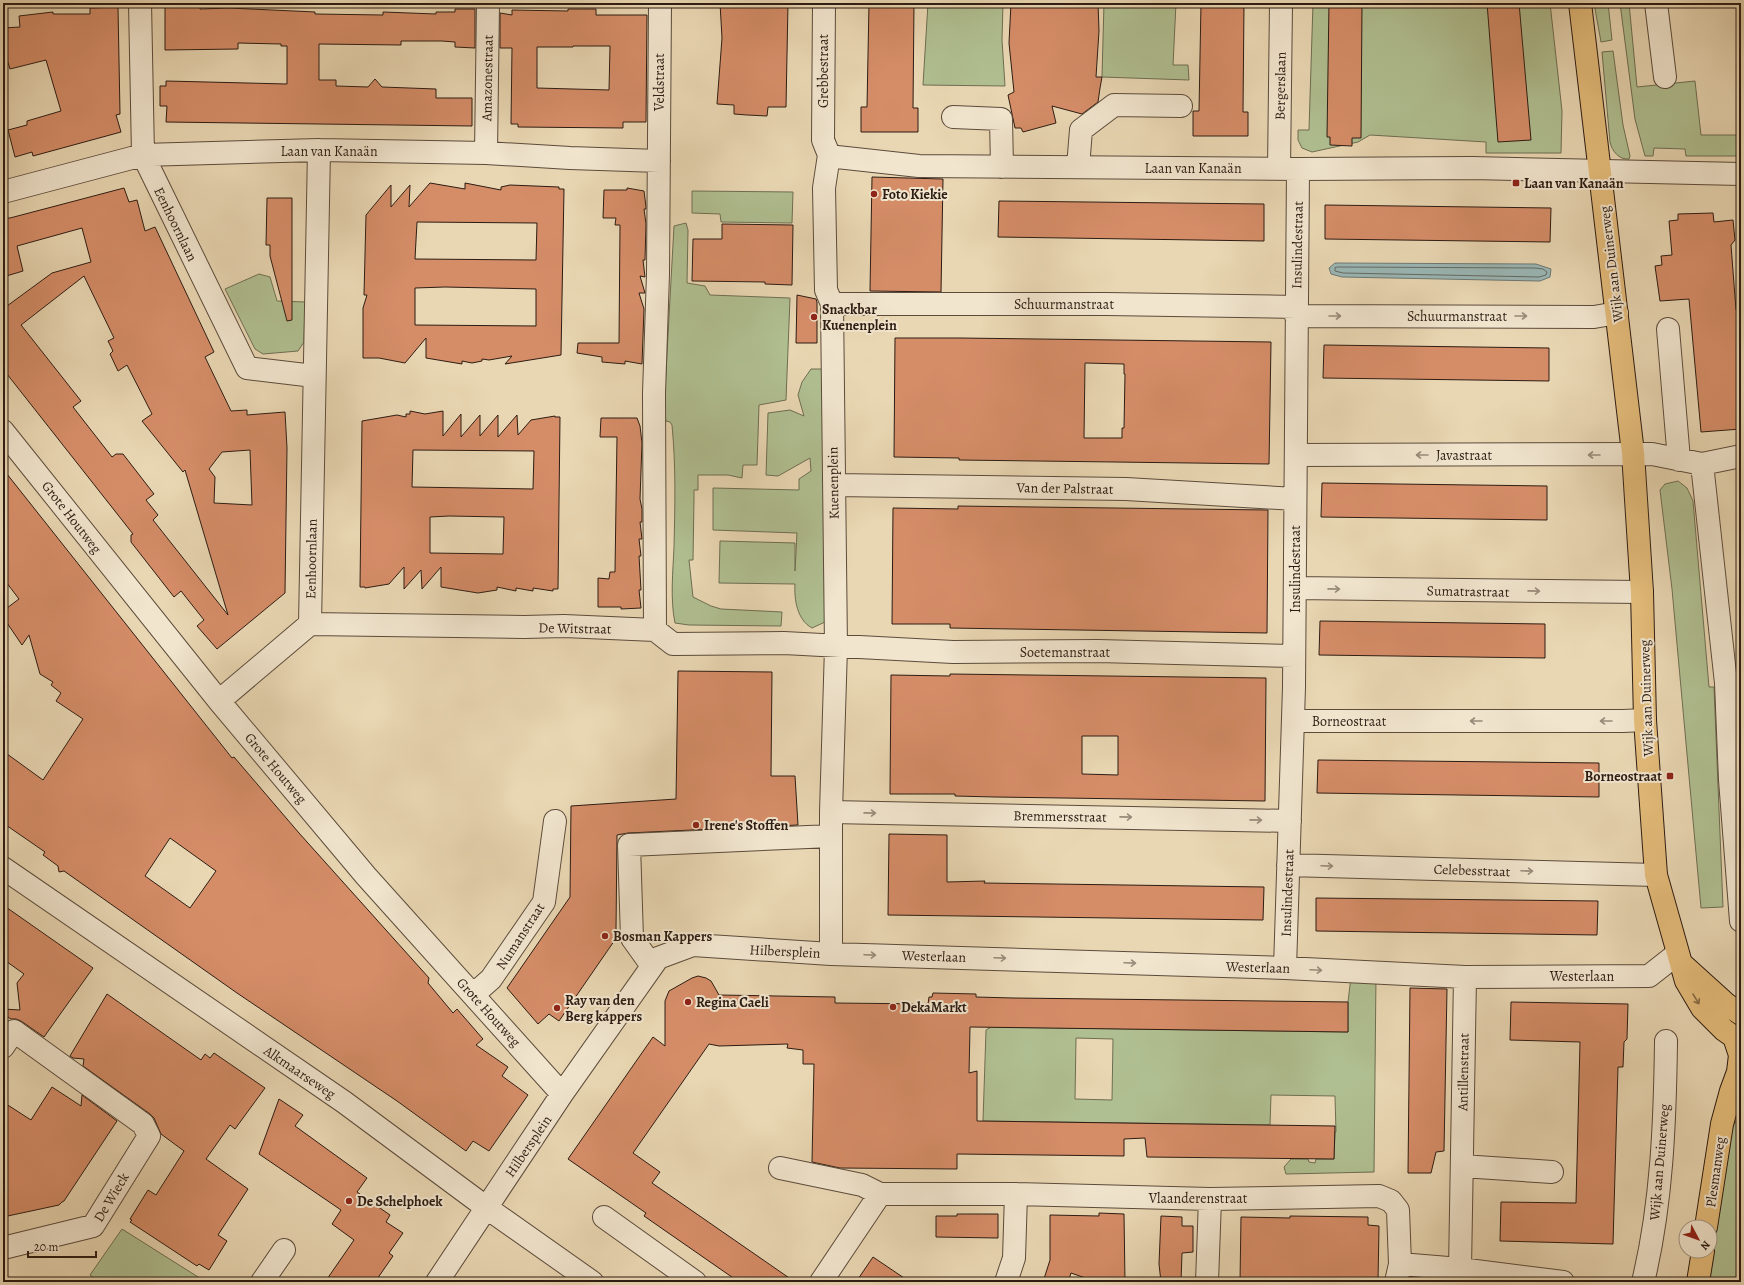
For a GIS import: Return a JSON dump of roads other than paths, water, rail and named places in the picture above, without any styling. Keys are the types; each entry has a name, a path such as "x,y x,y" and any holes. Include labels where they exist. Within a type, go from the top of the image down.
{"main road":[{"name":"Wijk aan Duinerweg","path":"1580,3 1617,313 1632,454 1642,592 1645,720 1656,875 1686,981 1702,1008 1724,1030 1737,1040 1740,1055 1738,1072 1722,1124"},
{"path":"1679,959 1726,1004 1741,1014"},
{"name":"Plesmanweg","path":"1707,1219 1722,1124 1741,1100"},
{"path":"1698,1282 1702,1259"}],"street":[{"name":"Eenhoornlaan","path":"140,3 143,155 247,368 314,376"},
{"name":"Amazonestraat","path":"486,153 488,3"},
{"name":"Veldstraat","path":"659,161 660,3"},
{"name":"Grebbestraat","path":"824,3 826,147"},
{"name":"Bergerslaan","path":"1281,3 1289,169"},
{"path":"1656,3 1665,77"},
{"path":"1078,167 1081,130 1114,105 1181,106"},
{"path":"953,117 1001,119 1002,167"},
{"name":"Laan van Kanaän","path":"826,147 837,157 919,166 1289,169 1479,168 1741,174"},
{"name":"Kuenenplein","path":"826,147 824,188 826,290 832,304 836,647 831,812"},
{"name":"Eenhoornlaan","path":"310,624 319,150"},
{"name":"Laan van Kanaän","path":"3,192 143,155 319,150 486,153 659,161"},
{"path":"659,161 658,274 654,393 655,630 673,644 784,643 836,647"},
{"name":"Insulindestraat","path":"1285,968 1293,721 1296,455 1296,312 1289,169"},
{"name":"Schuurmanstraat","path":"832,304 1106,304 1296,312 1594,316 1617,313"},
{"path":"1668,329 1680,460"},
{"name":"Grote Houtweg","path":"3,431 219,700 366,876 474,994 562,1094"},
{"path":"1632,454 1652,454 1702,464 1741,456"},
{"name":"Javastraat","path":"1296,455 1632,454"},
{"path":"1702,464 1734,682 1730,780 1741,921"},
{"name":"Van der Palstraat","path":"834,485 1126,489 1295,499"},
{"name":"Sumatrastraat","path":"1295,588 1642,592"},
{"path":"219,700 310,624"},
{"name":"De Witstraat","path":"310,624 564,626 655,630"},
{"name":"Soetemanstraat","path":"836,647 953,652 1098,651 1294,656"},
{"name":"Borneostraat","path":"1293,721 1645,720"},
{"name":"Bremmersstraat","path":"831,812 1290,821"},
{"name":"Hilbersplein","path":"437,1282 562,1094 658,958 693,946 831,954 831,812"},
{"name":"Numanstraat","path":"474,994 491,979 544,902 555,821"},
{"path":"652,966 632,938 629,844 831,836"},
{"name":"Celebesstraat","path":"1288,865 1656,875"},
{"name":"Alkmaarseweg","path":"3,868 344,1102 486,1208 592,1282"},
{"name":"Westerlaan","path":"831,954 1285,968 1465,977 1649,976 1679,959"},
{"name":"Antillenstraat","path":"1460,1269 1465,977"},
{"name":"De Wieck","path":"3,1248 93,1226 149,1136 143,1124 7,1034"},
{"name":"Wijk aan Duinerweg","path":"1643,1282 1648,1265 1657,1198 1665,1114 1666,1041"},
{"path":"1462,1166 1552,1172"},
{"path":"780,1168 862,1185 880,1194 821,1282"},
{"name":"Vlaanderenstraat","path":"880,1194 1016,1194 1210,1199 1379,1196 1391,1201 1398,1210 1398,1273 1460,1269 1563,1282"},
{"path":"1006,1282 1014,1258 1016,1194"},
{"path":"1208,1282 1210,1199"},
{"path":"604,1217 695,1282"},
{"path":"262,1282 284,1250"}],"water":[{"path":"1335,263 1536,264 1551,269 1550,277 1540,281 1342,277 1331,274 1329,268"}],"place":[{"name":"Laan van Kanaän","path":"1516,183"},
{"name":"Foto Kiekie","path":"874,194"},
{"name":"Snackbar Kuenenplein","path":"814,317"},
{"name":"Borneostraat","path":"1670,776"},
{"name":"Irene's Stoffen","path":"696,825"},
{"name":"Bosman Kappers","path":"605,936"},
{"name":"Regina Caeli","path":"688,1002"},
{"name":"DekaMarkt","path":"893,1007"},
{"name":"Ray van den Berg kappers","path":"557,1008"},
{"name":"De Schelphoek","path":"349,1201"}]}
